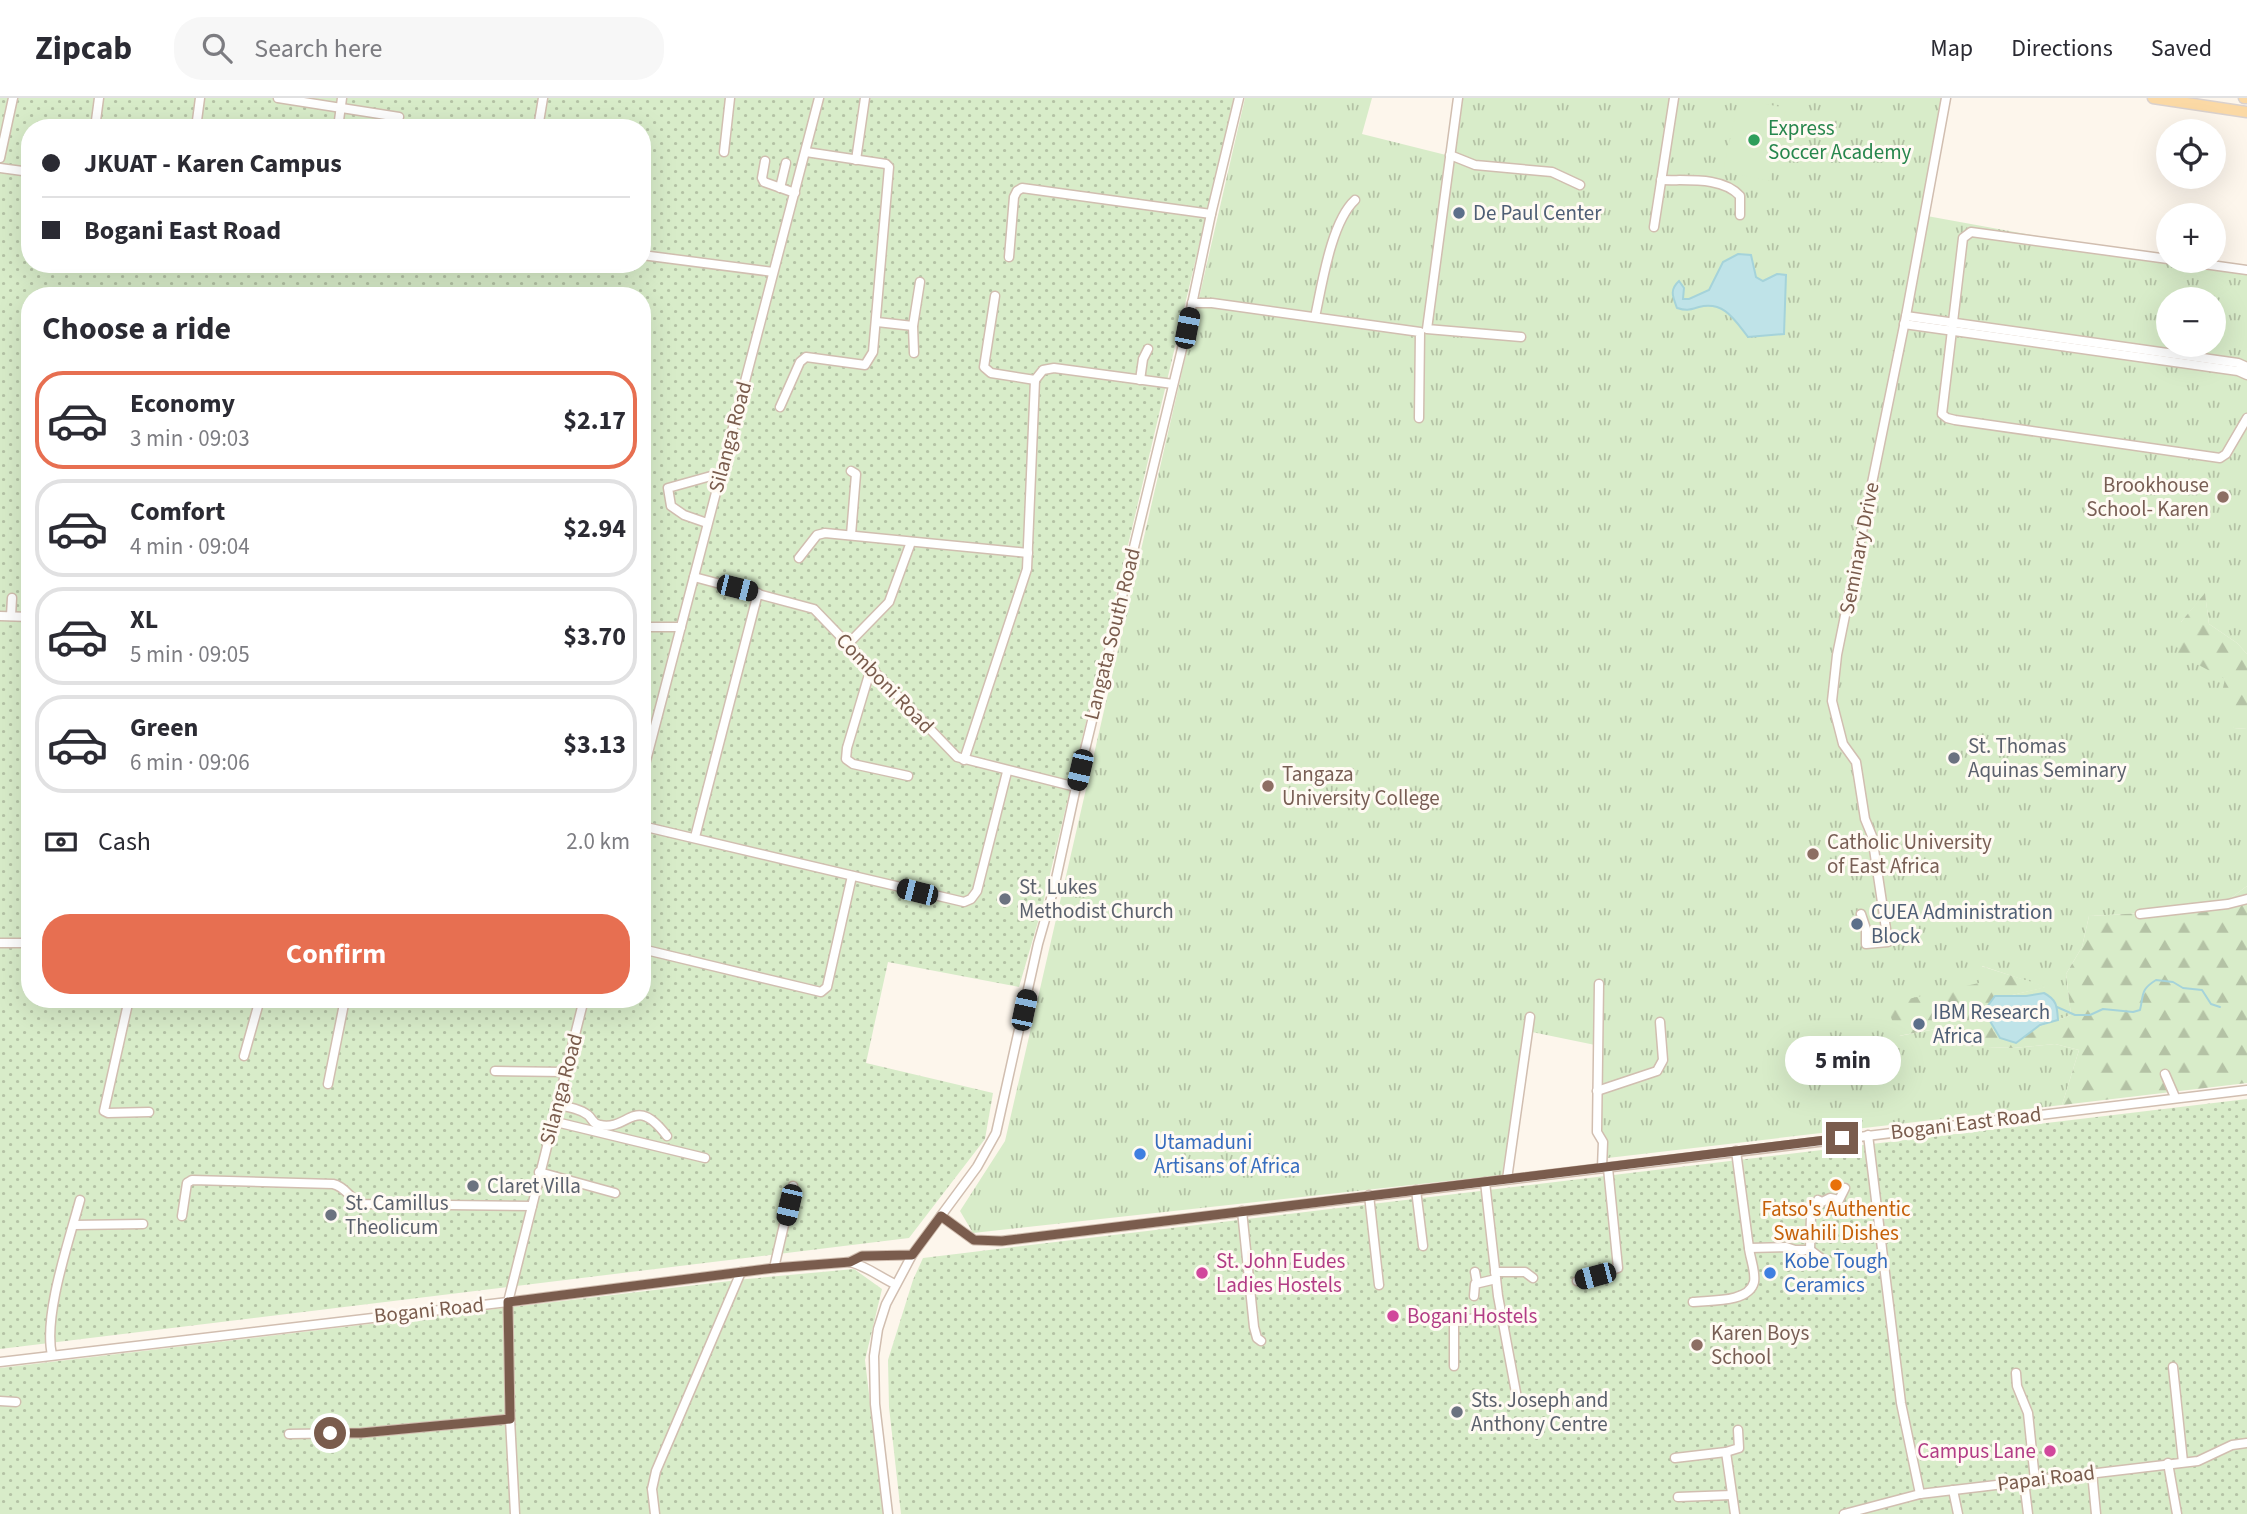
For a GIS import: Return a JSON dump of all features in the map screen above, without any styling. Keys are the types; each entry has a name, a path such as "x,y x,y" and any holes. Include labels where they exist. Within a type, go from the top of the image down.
{"main road":[{"path":"2153,98 2220,103 2247,113"}],"street":[{"path":"0,158 13,98"},
{"path":"96,119 99,98"},
{"path":"197,119 200,98"},
{"path":"278,98 341,103 399,117"},
{"path":"540,119 543,98"},
{"path":"723,152 730,98"},
{"name":"Silanga Road","path":"651,734 819,98"},
{"path":"856,160 865,98"},
{"name":"Langata South Road","path":"888,1514 875,1404 874,1356 881,1319 895,1284 912,1255 977,1167 996,1133 1038,944 1054,888 1239,98"},
{"path":"1458,98 1427,328 1521,337"},
{"path":"1654,227 1674,98"},
{"name":"Seminary Drive","path":"1861,914 1866,929 1866,944 1888,943 1872,836 1865,819 1856,762 1843,744 1832,701 1837,655 1905,320 1946,98"},
{"path":"780,407 800,362 806,357 864,365 873,352 877,322 890,170 886,164 806,152"},
{"path":"1450,155 1475,165 1552,172 1580,185"},
{"path":"765,161 763,181 795,193"},
{"path":"780,188 786,163"},
{"path":"0,167 21,170"},
{"path":"1661,180 1718,183 1734,190 1740,196 1740,215"},
{"path":"1009,257 1014,197 1022,188 1211,214"},
{"path":"1315,317 1342,215 1354,200"},
{"path":"2156,257 1968,232 1963,238 1941,411 1947,418 2220,458 2226,454 2247,418"},
{"path":"651,257 773,272"},
{"path":"2226,267 2247,270"},
{"path":"914,353 913,326 920,282"},
{"path":"995,296 984,367 991,373 1035,380"},
{"path":"1192,303 1212,303 1420,332 1419,418"},
{"path":"1905,320 2238,363 2247,367"},
{"path":"877,322 913,326"},
{"path":"1953,326 2238,371 2247,375"},
{"path":"1140,380 1143,359 1148,349"},
{"path":"964,760 1027,569 1035,380 1043,370 1054,368 1173,384"},
{"path":"851,471 856,474 851,535"},
{"path":"707,523 678,512 671,506 668,488 710,476"},
{"path":"799,558 819,534 825,533 1028,553"},
{"path":"848,644 889,602 911,542"},
{"name":"Comboni Road","path":"694,577 812,608 950,751 964,760 1076,787"},
{"path":"695,838 758,593"},
{"path":"11,616 12,598"},
{"path":"0,616 21,617"},
{"path":"651,627 681,627"},
{"path":"871,668 866,678 846,759 853,764 908,776"},
{"path":"651,828 964,902 971,899 976,891 1007,772"},
{"path":"651,952 821,992 827,987 852,876"},
{"path":"2140,914 2228,904 2247,899"},
{"path":"0,943 21,943"},
{"path":"1577,1281 1616,1270 1619,1266 1603,1142 1597,1132 1598,984"},
{"path":"127,1008 104,1111 149,1112"},
{"path":"244,1056 257,1008"},
{"path":"328,1084 343,1008"},
{"name":"Silanga Road","path":"515,1514 508,1302 582,1008"},
{"path":"1507,1179 1530,1017"},
{"path":"1597,1091 1657,1071 1663,1060 1660,1022"},
{"path":"495,1071 565,1072"},
{"path":"2165,1074 2175,1097"},
{"name":"Bogani East Road","path":"941,1216 969,1237 991,1241 2247,1090"},
{"path":"556,1105 577,1109 588,1115 595,1124 603,1126 635,1115 643,1116 656,1121 667,1136"},
{"path":"552,1121 705,1158"},
{"path":"1868,1135 1901,1403 1920,1494"},
{"path":"1693,1302 1732,1298 1743,1295 1752,1286 1754,1278 1736,1151"},
{"path":"539,1172 615,1193"},
{"path":"182,1216 187,1183 192,1180 333,1184 342,1187 354,1200 364,1204 532,1206"},
{"path":"1485,1182 1501,1313 1517,1398"},
{"path":"774,1268 793,1186"},
{"path":"1810,1250 1811,1215 1814,1206 1818,1200 1839,1200 1846,1188"},
{"path":"1416,1190 1423,1246"},
{"path":"1369,1195 1379,1285"},
{"path":"52,1355 50,1331 80,1200"},
{"path":"1242,1211 1254,1327 1257,1338 1261,1341"},
{"path":"74,1225 144,1224"},
{"path":"1749,1248 1786,1247 1810,1250 1826,1262"},
{"name":"Bogani Road","path":"0,1362 774,1268 850,1262 862,1256 912,1255"},
{"path":"850,1262 862,1265 895,1284"},
{"path":"655,1514 652,1489 656,1471 741,1272"},
{"path":"1475,1272 1477,1283"},
{"path":"1474,1296 1474,1286 1477,1283 1496,1276 1525,1272 1533,1278"},
{"path":"1454,1366 1454,1322 1501,1313"},
{"path":"2172,1367 2183,1462"},
{"path":"2016,1373 2017,1386 2028,1413 2035,1480"},
{"path":"0,1401 16,1402"},
{"path":"289,1434 361,1433 510,1419"},
{"path":"1675,1458 1739,1448 1738,1430"},
{"name":"Papai Road","path":"1844,1514 1920,1494 2204,1459 2232,1446 2247,1443"},
{"path":"1726,1452 1735,1514"},
{"path":"2168,1463 2177,1514"},
{"path":"2092,1472 2096,1514"},
{"path":"2024,1481 2028,1514"},
{"path":"1953,1490 1958,1514"},
{"path":"1678,1497 1732,1495"}],"green space":[{"path":"0,98 1234,98 1042,908 1019,987 888,962 866,1063 993,1093 985,1139 909,1238 0,1349"},
{"path":"1245,98 1372,98 1362,134 1450,156 1458,98 1942,98 1927,216 2156,258 2156,273 2226,273 2226,270 2247,274 2247,654 2237,643 2209,624 2205,594 2181,622 2225,679 2234,728 2247,729 2247,886 2216,909 2089,916 2082,947 2066,974 2071,1015 2030,1030 1994,1032 1988,1006 2008,996 2045,987 1982,966 1980,983 1899,1036 1963,1024 1962,1046 2013,1048 2055,1044 2079,1050 2062,1105 1599,1159 1600,1046 1527,1031 1502,1175 973,1233 960,1211 1005,1141"},
{"name":"Express Soccer Academy","path":"1739,99 1786,108 1770,181 1723,171"},
{"path":"2205,593 2209,624 2237,643 2247,654 2247,729 2234,728 2219,705 2225,679 2178,654 2181,622"},
{"path":"2247,886 2247,1083 2062,1105 2079,1050 2055,1044 2013,1048 1961,1046 1962,1024 1898,1036 1886,1004 1979,983 1981,966 2047,987 2008,996 1988,1006 1994,1032 2030,1030 2071,1015 2066,974 2082,947 2089,916 2216,909"},
{"path":"2247,1099 2247,1514 901,1514 889,1407 888,1360 913,1280 923,1258"},
{"path":"854,1269 882,1289 865,1360 883,1514 0,1514 0,1368 747,1279"}],"water":[{"path":"1738,254 1751,255 1756,277 1763,281 1777,274 1786,275 1784,334 1748,337 1722,309 1708,306 1688,310 1677,308 1673,291 1679,281 1684,288 1683,299 1709,290 1723,262"},
{"path":"2044,993 2056,1004 2058,1020 2040,1025 2016,1043 2000,1038 1984,1011 1995,996"}],"waterway":[{"path":"2057,1007 2075,1015 2090,1015 2103,1009 2133,1012 2140,1010 2145,990 2156,980 2202,990 2211,1004 2220,1007"}],"place":[{"name":"Express Soccer Academy","path":"1754,140"},
{"name":"De Paul Center","path":"1459,213"},
{"name":"Brookhouse School- Karen","path":"2223,497"},
{"name":"St. Thomas Aquinas Seminary","path":"1954,758"},
{"name":"Tangaza University College","path":"1268,786"},
{"name":"Catholic University of East Africa","path":"1813,854"},
{"name":"St. Lukes Methodist Church","path":"1005,899"},
{"name":"CUEA Administration Block","path":"1857,924"},
{"name":"IBM Research Africa","path":"1919,1024"},
{"name":"Utamaduni Artisans of Africa","path":"1140,1154"},
{"name":"Fatso's Authentic Swahili Dishes","path":"1836,1185"},
{"name":"Claret Villa","path":"473,1186"},
{"name":"St. Camillus Theolicum","path":"331,1215"},
{"name":"St. John Eudes Ladies Hostels","path":"1202,1273"},
{"name":"Kobe Tough Ceramics","path":"1770,1273"},
{"name":"Bogani Hostels","path":"1393,1316"},
{"name":"Karen Boys School","path":"1697,1345"},
{"name":"Sts. Joseph and Anthony Centre","path":"1457,1412"},
{"name":"Campus Lane","path":"2050,1451"}],"route":[{"path":"330,1433 361,1433 510,1419 508,1302 774,1268 850,1262 862,1256 912,1255 941,1216 974,1240 1002,1241 1842,1138"}]}
